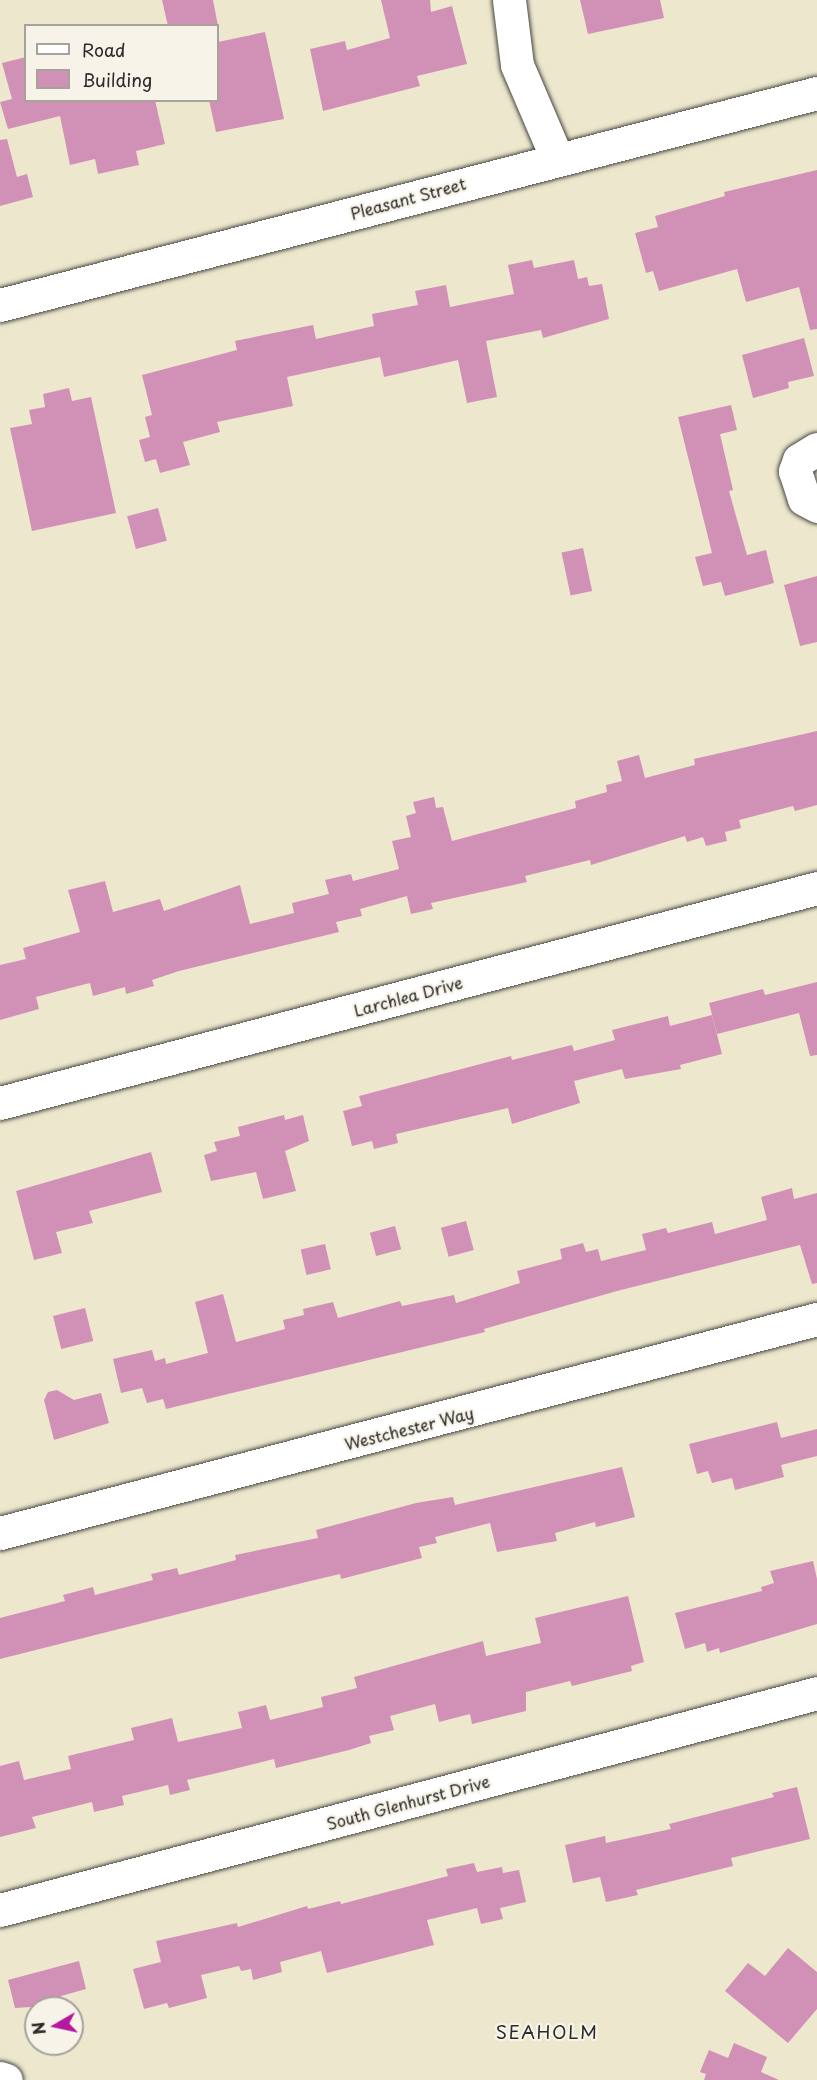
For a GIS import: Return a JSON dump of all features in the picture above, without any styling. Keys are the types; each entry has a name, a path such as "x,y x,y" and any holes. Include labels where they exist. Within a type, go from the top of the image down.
{"street":[{"path":"509,0 517,65 557,159"},
{"name":"Pleasant Street","path":"0,305 817,93"},
{"path":"817,448 799,460 795,471 804,499 817,506"},
{"name":"Larchlea Drive","path":"0,1103 817,888"},
{"name":"Westchester Way","path":"0,1533 817,1319"},
{"name":"South Glenhurst Drive","path":"0,1910 817,1693"},
{"path":"0,2078 6,2080"}],"building":[{"path":"162,0 213,0 218,24 168,24"},
{"path":"381,0 430,0 431,12 452,6 467,64 417,76 420,86 323,111 310,49 345,41 347,50 390,38"},
{"path":"580,0 660,0 664,18 588,34"},
{"path":"265,32 284,119 216,132 209,102 219,102 219,42"},
{"path":"24,58 24,102 155,102 165,144 136,151 139,165 98,174 95,159 70,165 60,116 8,129 0,102 12,99 2,63"},
{"path":"7,139 17,177 27,174 33,197 0,206 0,140"},
{"path":"817,170 817,329 810,330 799,287 746,302 737,269 659,291 653,271 646,273 635,233 658,227 655,216 725,196 724,192"},
{"path":"532,260 534,268 574,260 578,279 587,277 589,286 602,284 609,319 543,338 541,330 486,341 497,397 467,403 458,360 384,377 380,357 287,377 293,406 217,422 220,432 183,442 190,465 160,473 156,459 145,462 139,440 150,437 145,417 152,415 142,375 237,350 235,341 313,325 316,339 374,326 372,314 418,305 415,291 446,285 450,307 514,294 508,265"},
{"path":"804,338 814,376 788,382 789,388 753,398 742,355"},
{"path":"69,388 72,401 91,397 116,513 32,531 10,428 32,424 29,410 45,407 43,394"},
{"path":"731,405 737,430 720,434 733,490 729,491 747,555 766,550 774,583 725,596 721,582 703,586 695,557 712,553 678,417"},
{"path":"158,508 167,541 136,549 127,516"},
{"path":"583,548 592,591 571,596 561,553"},
{"path":"817,576 817,642 800,646 784,585"},
{"path":"817,731 817,805 795,811 793,806 739,820 741,828 725,832 727,841 706,846 703,837 687,842 685,836 591,865 590,860 525,876 527,882 431,903 433,909 411,914 407,896 360,909 362,916 336,922 339,932 179,971 152,980 154,986 126,994 125,987 93,996 90,983 70,988 36,997 39,1009 0,1020 0,965 26,959 23,948 80,932 68,890 105,881 113,912 160,899 164,911 240,885 250,924 294,913 292,903 329,894 325,880 351,874 353,881 399,869 392,841 411,837 406,816 416,813 413,802 434,797 436,808 443,807 452,841 576,808 575,801 607,792 606,785 622,781 617,761 639,755 645,778 695,765 694,759"},
{"path":"817,982 817,1055 810,1056 799,1013 717,1034 709,1003 763,989 765,995"},
{"path":"712,1015 722,1054 680,1065 681,1069 625,1079 622,1069 574,1081 580,1103 512,1124 508,1108 396,1134 398,1143 374,1149 372,1141 352,1146 343,1111 362,1106 359,1096 511,1056 512,1060 572,1045 574,1051 615,1040 612,1030 668,1016 670,1026"},
{"path":"284,1115 285,1120 303,1115 309,1141 285,1151 296,1191 263,1199 256,1172 211,1181 204,1155 217,1151 214,1142 240,1136 238,1127"},
{"path":"151,1152 162,1192 89,1211 93,1223 56,1232 62,1253 34,1260 16,1191"},
{"path":"792,1188 794,1199 817,1193 817,1283 812,1284 800,1245 617,1291 484,1329 485,1332 166,1409 163,1399 147,1403 142,1388 121,1393 113,1359 152,1350 155,1361 165,1358 166,1364 208,1353 195,1302 223,1294 236,1342 285,1329 283,1320 304,1315 303,1309 333,1302 338,1318 400,1301 402,1306 454,1295 456,1303 520,1283 517,1271 562,1259 560,1249 583,1243 586,1252 598,1249 601,1261 646,1250 642,1234 666,1228 668,1233 712,1222 715,1234 767,1220 761,1197"},
{"path":"466,1221 474,1250 449,1257 441,1228"},
{"path":"395,1226 401,1249 376,1256 370,1233"},
{"path":"325,1244 331,1269 306,1275 301,1250"},
{"path":"85,1308 93,1341 61,1349 53,1316"},
{"path":"57,1390 74,1400 101,1393 109,1423 54,1440 44,1400 48,1392"},
{"path":"777,1422 781,1438 817,1429 817,1456 781,1465 784,1477 735,1490 732,1478 712,1483 708,1471 697,1474 689,1444"},
{"path":"622,1467 635,1517 596,1527 595,1522 555,1533 557,1541 497,1552 490,1523 435,1537 437,1543 419,1547 422,1558 341,1579 340,1574 306,1582 0,1659 0,1618 65,1601 63,1595 93,1587 95,1595 153,1580 151,1574 177,1568 179,1575 236,1560 235,1555 318,1538 316,1530 416,1503 453,1497 455,1505"},
{"path":"813,1561 817,1579 817,1624 720,1653 719,1648 707,1652 705,1643 685,1649 675,1613 762,1591 761,1587 774,1583 770,1571"},
{"path":"628,1596 644,1662 631,1666 632,1671 572,1686 570,1681 526,1692 526,1711 472,1724 470,1714 439,1722 435,1704 390,1716 394,1730 369,1736 371,1743 349,1750 276,1768 274,1759 187,1780 190,1790 170,1795 168,1785 122,1796 124,1805 94,1812 92,1802 32,1817 36,1828 0,1837 0,1766 19,1761 24,1780 71,1769 68,1756 134,1740 131,1728 172,1718 178,1742 242,1728 238,1712 266,1705 270,1720 323,1707 321,1697 357,1688 354,1677 483,1641 486,1656 541,1643 535,1618"},
{"path":"797,1787 810,1839 731,1858 733,1866 636,1890 638,1895 606,1902 600,1877 573,1883 565,1845 605,1836 606,1843 671,1829 669,1824 774,1797 772,1793"},
{"path":"474,1863 477,1872 502,1867 503,1873 519,1870 526,1902 500,1908 503,1919 481,1924 477,1908 427,1920 434,1945 327,1973 321,1951 280,1962 282,1972 253,1980 251,1969 241,1971 239,1966 201,1975 207,1998 169,2008 167,2003 144,2009 133,1969 161,1962 156,1941 237,1923 238,1927 307,1906 308,1909 340,1901 341,1904 448,1876 446,1869"},
{"path":"788,1948 817,1972 817,2009 788,2043 725,1991 748,1963 765,1976"},
{"path":"79,1961 86,1989 61,1996 24,1996 24,2007 15,2008 8,1980"},
{"path":"734,2043 767,2057 761,2072 779,2080 704,2080 706,2074 700,2072 709,2050 728,2058"}],"district":[{"name":"SEAHOLM","path":"547,2032"}]}
